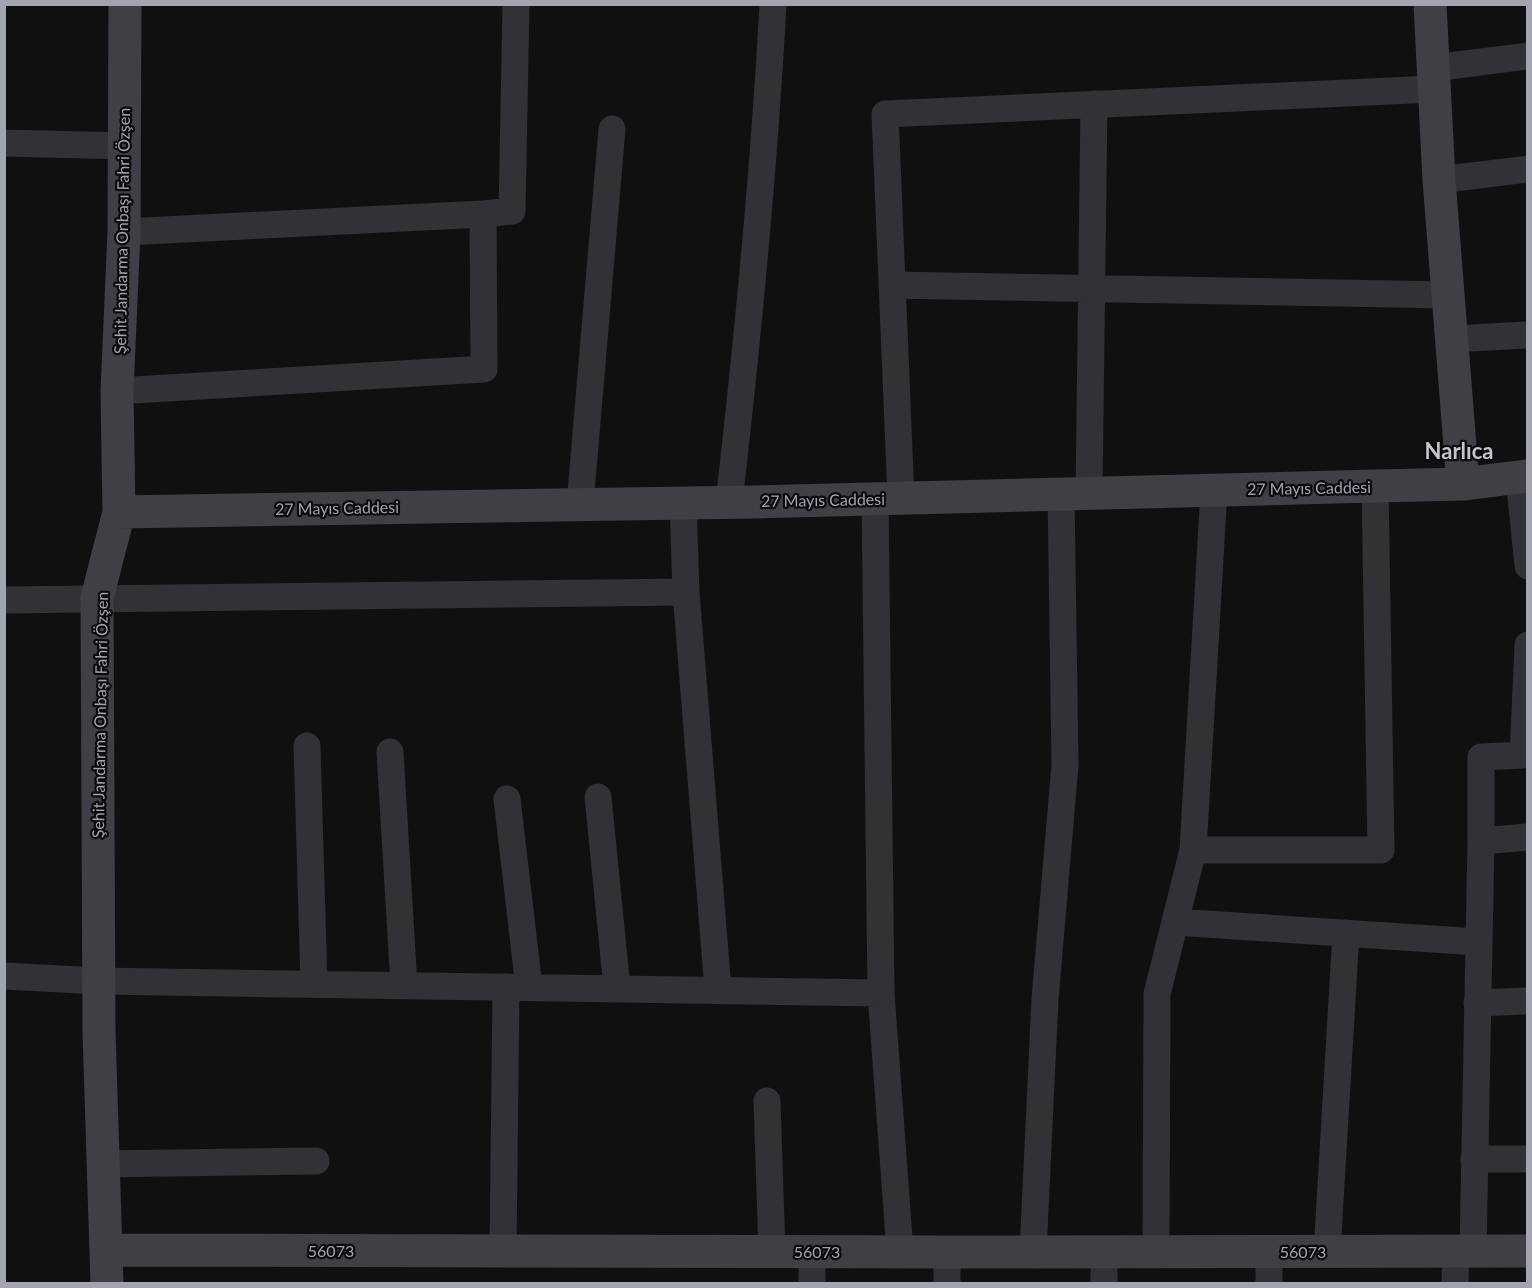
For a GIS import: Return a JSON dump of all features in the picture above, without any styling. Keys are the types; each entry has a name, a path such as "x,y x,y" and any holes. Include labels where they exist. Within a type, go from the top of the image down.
{"street":[{"name":"Şehit Jandarma Onbaşı Fahri Özşen","path":"107,1284 99,981 97,598 119,512 117,391 124,232 125,4"},
{"path":"124,232 512,211 516,4"},
{"path":"729,502 751,302 766,126 773,4"},
{"path":"1430,4 1439,180 1463,484"},
{"path":"900,1252 882,993 892,285 885,114 1094,104 1433,79 1527,56"},
{"path":"1033,1252 1045,999 1065,765 1075,494 1092,288 1094,104"},
{"path":"580,504 612,129"},
{"path":"4,143 124,146"},
{"path":"1439,180 1527,168"},
{"path":"117,391 484,369 483,214"},
{"path":"892,285 1448,295"},
{"path":"1452,339 1527,335"},
{"path":"1523,476 1527,566"},
{"name":"27 Mayıs Caddesi","path":"119,512 1075,494 1463,484 1523,476"},
{"path":"1193,850 1381,850 1375,486"},
{"path":"1156,1252 1157,994 1193,850 1214,490"},
{"path":"683,503 686,592 718,990"},
{"path":"4,600 686,592"},
{"path":"1455,1284 1464,1251 1474,1159 1481,841 1480,757 1523,755 1527,645"},
{"path":"307,746 314,984"},
{"path":"390,752 404,986"},
{"path":"598,797 617,988"},
{"path":"503,1251 517,987 507,799"},
{"path":"1481,841 1527,837"},
{"path":"1175,922 1478,942"},
{"path":"1327,1252 1346,933"},
{"path":"4,976 99,981 882,993"},
{"path":"1477,1003 1527,1001"},
{"path":"767,1101 772,1252"},
{"path":"1474,1159 1527,1159"},
{"path":"103,1164 316,1161"},
{"name":"56073","path":"106,1250 772,1252 812,1268 900,1252 947,1268 1033,1252 1104,1268 1156,1252 1527,1251"},
{"path":"1269,1252 1269,1284"}],"district":[{"name":"Narlıca","path":"1459,451"}]}
